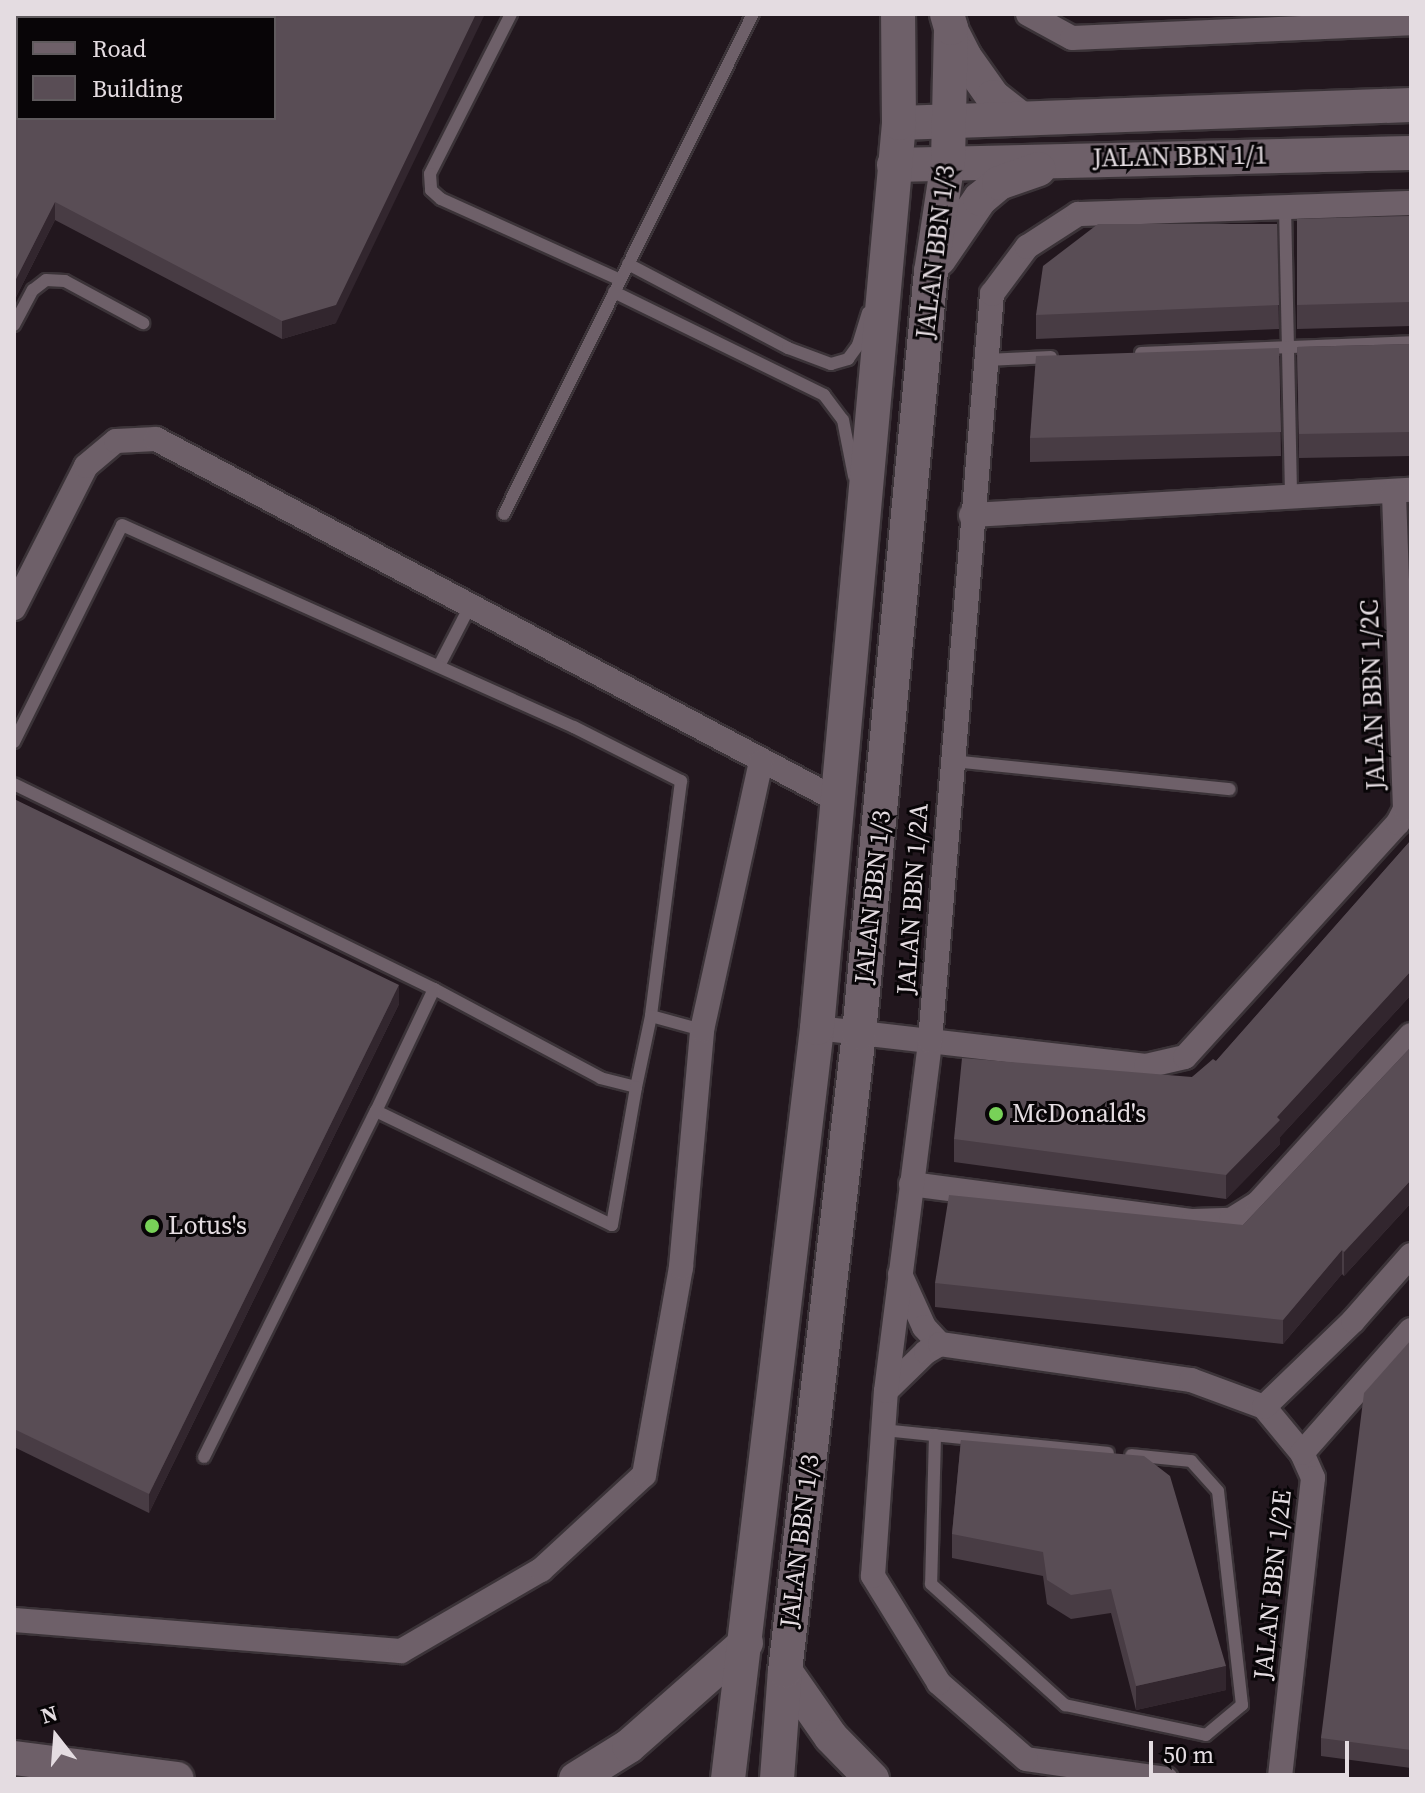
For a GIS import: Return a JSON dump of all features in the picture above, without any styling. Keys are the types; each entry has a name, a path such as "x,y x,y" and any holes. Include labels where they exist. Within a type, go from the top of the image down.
{"street":[{"name":"JALAN BBN 1/3","path":"728,1779 817,1028 839,801 899,123 898,14"},
{"path":"1028,14 1072,38 1411,23"},
{"name":"JALAN BBN 1/3","path":"777,1779 785,1671 859,1033 931,272 948,161 951,120 949,21"},
{"path":"949,21 964,56 993,97 1020,118"},
{"name":"JALAN BBN 1/1","path":"899,123 1411,105"},
{"name":"JALAN BBN 1/1","path":"894,165 948,161 1411,153"},
{"path":"931,272 980,199 999,183 1070,160"},
{"name":"JALAN BBN 1/2A","path":"1166,1779 1026,1759 939,1683 873,1576 886,1391 930,1041 971,515 992,294 1027,247 1078,214 1411,203"},
{"path":"14,608 86,466 116,441 156,439 839,801 853,799 865,783 880,706 894,681"},
{"name":"JALAN BBN 1/2C","path":"817,1028 1146,1066 1185,1057 1398,823 1405,809 1402,490 971,515"},
{"path":"14,1620 401,1651 541,1570 644,1475 681,1267 702,1030 761,762"},
{"path":"911,1184 1193,1221 1231,1220 1258,1203 1411,1035"},
{"path":"886,1391 926,1352 940,1344 1191,1380 1264,1407 1353,1321 1411,1255"},
{"path":"899,1271 924,1327 940,1344"},
{"path":"1302,1453 1411,1330"},
{"name":"JALAN BBN 1/2E","path":"1264,1407 1302,1453 1313,1478 1280,1779"},
{"path":"576,1779 629,1746 746,1643"},
{"path":"785,1671 831,1737 872,1779"},
{"path":"14,1758 177,1779"}],"lane":[{"path":"511,14 430,174 431,190 441,199 617,286 824,395 843,420 862,526"},
{"path":"504,514 753,14"},
{"path":"1285,207 1291,498"},
{"path":"628,264 788,348 831,364 848,359 858,345 886,252"},
{"path":"14,325 33,290 46,280 65,281 143,323"},
{"path":"1129,353 1411,342"},
{"path":"986,360 1065,356"},
{"path":"14,742 122,525 574,727 681,781 651,1016 612,1225 376,1111"},
{"path":"439,666 470,606"},
{"path":"952,761 1230,789"},
{"path":"14,784 434,989 601,1078 636,1087"},
{"path":"204,1457 434,989"},
{"path":"651,1016 702,1030"},
{"path":"883,1430 935,1435 1191,1461 1218,1491 1242,1705 1206,1735 1065,1705 931,1584 935,1435"}],"building":[{"path":"476,14 336,305 282,321 55,202 14,283 16,22 16,120 276,120 276,16 20,16"},
{"path":"1411,216 1411,302 1297,305 1297,219"},
{"path":"1098,224 1277,224 1279,305 1036,315 1043,266"},
{"path":"1411,344 1411,432 1299,434 1297,347"},
{"path":"1279,348 1281,432 1030,438 1036,356"},
{"name":"Lotus's","path":"14,799 399,985 149,1494 14,1429"},
{"path":"1411,840 1411,971 1277,1117 1280,1120 1226,1175 954,1139 962,1058 1192,1077 1213,1059 1216,1061"},
{"path":"1411,1047 1411,1180 1344,1252 1342,1250 1283,1320 935,1283 949,1195 1243,1225"},
{"path":"1411,1340 1411,1750 1321,1738 1364,1393"},
{"path":"961,1440 1144,1456 1170,1476 1226,1666 1136,1686 1111,1589 1071,1595 1047,1580 1043,1552 952,1534"}],"place":[{"name":"McDonald's","path":"996,1114"},
{"name":"Lotus's","path":"152,1226"}]}
